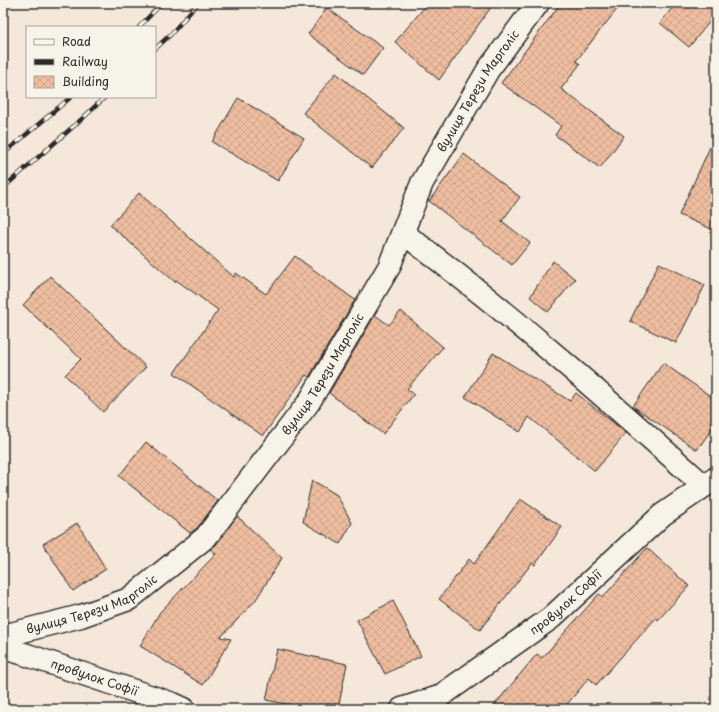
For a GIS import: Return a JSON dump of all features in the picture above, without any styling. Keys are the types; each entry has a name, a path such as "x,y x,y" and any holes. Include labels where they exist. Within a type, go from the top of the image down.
{"street":[{"name":"вулиця Терези Марголіс","path":"3,636 81,616 129,599 206,537 309,402 389,267 422,183 488,70 538,3"},
{"path":"402,233 443,263 608,400 710,481"},
{"name":"провулок Софії","path":"402,709 439,697 552,618 662,515 710,481"},
{"name":"провулок Софії","path":"3,648 159,699 184,709"}],"building":[{"path":"428,3 494,3 439,80 395,42"},
{"path":"561,3 622,3 576,61 580,64 561,89 624,136 600,168 555,135 561,126 501,83"},
{"path":"676,3 716,3 716,14 689,47 660,23"},
{"path":"327,8 383,48 363,75 308,34"},
{"path":"336,73 404,128 372,168 303,113"},
{"path":"238,98 304,138 278,181 212,142"},
{"path":"716,134 716,231 679,215"},
{"path":"464,154 520,197 502,221 530,243 512,265 429,201"},
{"path":"139,193 234,277 236,273 266,294 295,256 355,300 309,377 306,375 263,436 174,373 218,310 176,280 175,282 110,225"},
{"path":"553,261 575,279 548,312 530,297"},
{"path":"659,263 705,285 676,343 630,321"},
{"path":"50,276 146,367 103,412 65,375 81,359 23,305"},
{"path":"401,311 443,347 407,389 414,394 383,434 329,393 375,315 389,325"},
{"path":"493,353 570,401 576,393 626,433 595,471 529,417 520,432 465,397"},
{"path":"663,363 716,400 716,423 697,450 633,406"},
{"path":"146,442 218,501 197,528 190,533 119,476"},
{"path":"312,480 337,495 352,523 340,544 303,522"},
{"path":"520,499 562,527 535,565 532,563 480,630 439,599 469,559 474,564"},
{"path":"237,516 282,558 255,601 221,637 231,639 203,685 140,646 160,612 216,554 210,549 216,545"},
{"path":"77,523 106,569 73,591 43,544"},
{"path":"647,548 689,586 658,620 656,618 596,685 589,678 563,709 491,709 537,654 542,658 599,594 603,597"},
{"path":"393,601 421,656 385,674 357,620"},
{"path":"277,649 347,664 338,709 311,709 266,700"}],"railway":[{"path":"140,26 162,3"},
{"path":"156,48 171,34 198,3"},
{"path":"3,154 70,98"},
{"path":"3,188 104,98"}]}
